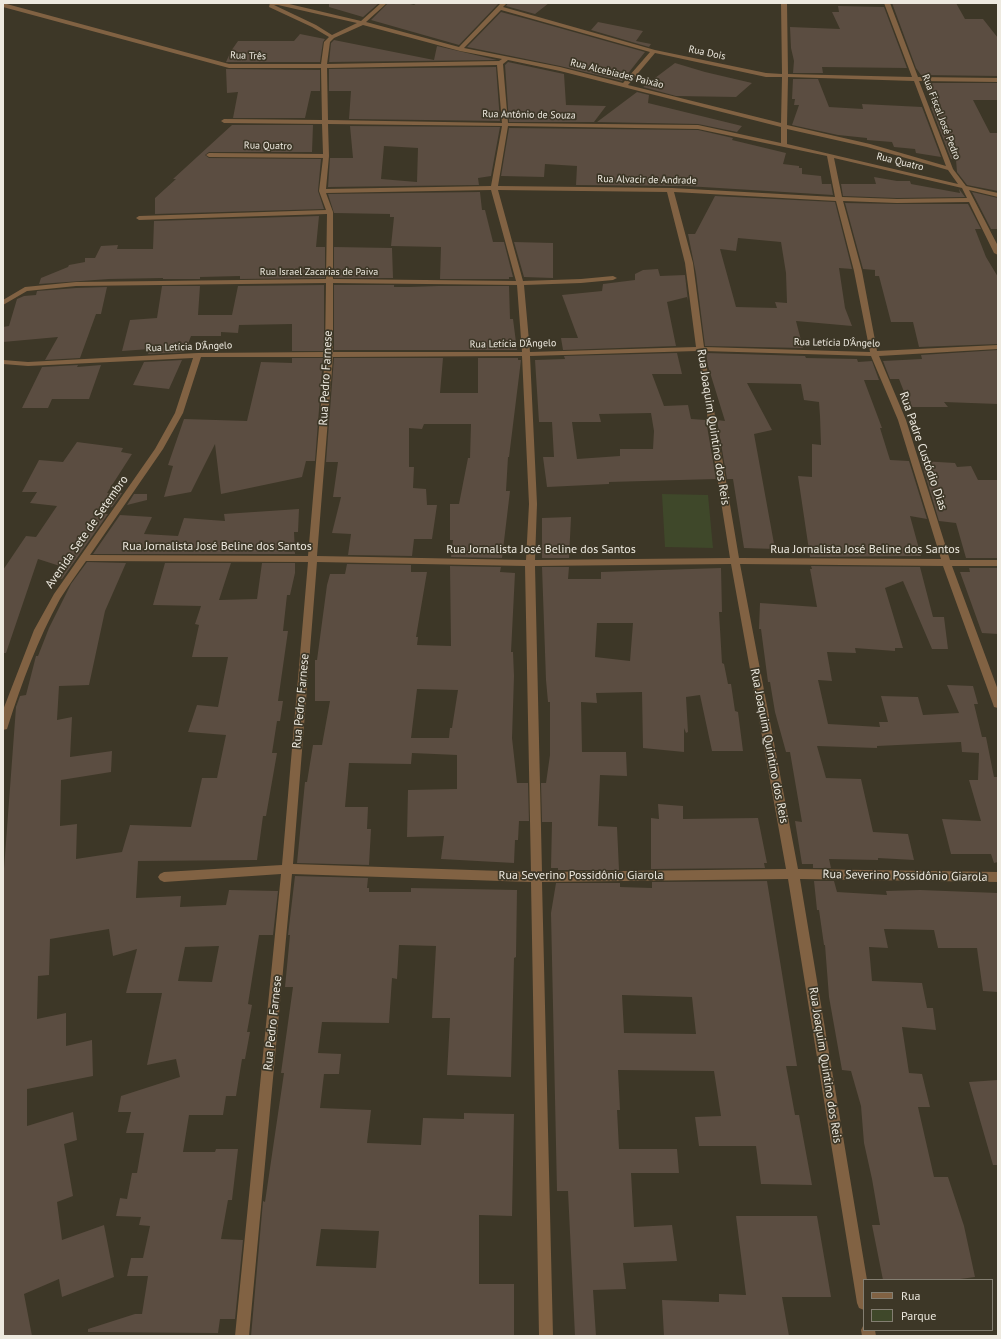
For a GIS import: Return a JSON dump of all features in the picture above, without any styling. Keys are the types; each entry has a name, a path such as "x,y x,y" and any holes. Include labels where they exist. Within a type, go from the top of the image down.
{"street":[{"path":"276,3 271,6 314,26 332,37 362,23 384,3"},
{"name":"Rua Alcebíades Paixão","path":"276,3 362,23 503,61 560,69 784,126 868,145 950,169"},
{"name":"Rua Dois","path":"496,3 654,51 766,75 785,77 998,80"},
{"path":"784,3 784,145"},
{"name":"Rua Fiscal José Pedro","path":"887,3 950,169 965,188 972,200 998,253"},
{"name":"Rua Três","path":"3,5 229,66 324,66 503,61"},
{"path":"460,49 503,5"},
{"name":"Rua Pedro Farnese","path":"242,1336 288,869 330,356 330,212 322,192 326,156 324,66 327,42 332,37"},
{"path":"625,86 654,51"},
{"path":"503,61 505,124 494,188 520,283 526,354 533,504 530,563 546,1336"},
{"name":"Rua Antônio de Souza","path":"224,121 326,121 698,128 830,155"},
{"name":"Rua Quatro","path":"209,155 326,156"},
{"name":"Rua Quatro","path":"830,155 998,195"},
{"name":"Rua Padre Custódio Dias","path":"830,155 839,198 858,271 874,354 902,420 946,562 998,704"},
{"name":"Rua Alvacir de Andrade","path":"322,192 494,188 670,190 919,202 972,200"},
{"name":"Rua Joaquim Quintino dos Reis","path":"670,190 689,263 700,349 735,561 793,874 863,1297"},
{"path":"139,218 330,212"},
{"name":"Rua Israel Zacarias de Paiva","path":"3,302 26,289 76,284 330,281 520,283 612,278"},
{"name":"Rua Letícia D'Ângelo","path":"3,362 28,364 198,356 526,354 700,349 874,354 998,347"},
{"name":"Avenida Sete de Setembro","path":"3,726 13,695 39,630 57,596 163,443 179,413 198,356"},
{"name":"Rua Jornalista José Beline dos Santos","path":"84,558 313,559 530,563 735,561 998,563"},
{"name":"Rua Severino Possidônio Giarola","path":"164,877 288,869 537,877 793,874 998,877"}],"green space":[{"path":"662,494 708,495 713,548 665,547"}],"building":[{"path":"329,3 379,3 363,17 329,7"},
{"path":"388,3 406,3 414,5 417,3 499,3 459,45 371,20"},
{"path":"508,3 549,3 535,14 506,6"},
{"path":"892,3 956,3 965,19 983,19 998,38 998,76 921,75 916,68"},
{"path":"838,6 884,7 907,68 822,67 823,73 793,73 794,61 791,48 790,27 840,29 832,12 839,12"},
{"path":"501,12 645,52 622,81 560,66 467,47"},
{"path":"598,22 643,31 636,41 651,44 649,47 591,30"},
{"path":"300,34 325,39 323,42 320,62 226,62 238,41 294,41"},
{"path":"334,40 434,60 437,46 497,60 329,62 331,43"},
{"path":"508,62 564,74 566,105 606,106 594,122 509,122 505,65"},
{"path":"675,63 752,83 736,97 676,96 643,87"},
{"path":"496,67 500,121 349,119 351,91 329,91 329,69"},
{"path":"226,69 320,70 320,91 311,91 305,118 233,118 238,92 227,93"},
{"path":"793,79 818,79 829,107 863,109 862,104 922,107 941,157 916,153 915,149 894,147 892,142 867,140 867,138 838,135 792,125 799,105 794,105 795,99 792,99"},
{"path":"925,83 998,83 998,100 973,100 990,133 998,133 998,191 967,185 957,172 956,160 951,159 931,107 935,107"},
{"path":"637,92 649,95 648,103 742,126 737,132 698,124 597,122"},
{"path":"232,125 313,125 312,152 209,152 205,155 209,158 321,159 318,191 324,209 155,214 155,198 176,179 173,179"},
{"path":"350,126 500,127 491,176 478,178 479,185 328,187 330,158 353,158","holes":["384,146 418,148 417,182 381,179"]},
{"path":"509,128 698,130 786,153 783,164 799,166 799,168 802,168 802,174 821,176 822,184 831,184 833,195 686,186 576,185 577,166 545,164 544,177 501,176"},
{"path":"874,177 897,181 910,181 911,184 960,193 959,189 965,197 897,198 843,196 841,184 876,184"},
{"path":"480,192 482,210 485,210 493,242 504,242 513,277 509,277 509,279 440,279 441,247 391,246 394,217 390,217 390,214 334,213 328,194"},
{"path":"972,192 998,198 998,229 991,229"},
{"path":"715,196 835,202 852,269 839,268 845,308 852,326 796,321 803,348 705,346 696,274 688,234 695,234","holes":["738,238 781,242 786,273 787,303 775,302 777,308 736,307 720,249 736,251"]},
{"path":"845,203 968,204 981,229 975,229 986,257 998,277 998,344 919,347 913,322 891,322 879,276 875,276 875,270 863,269"},
{"path":"319,216 316,247 325,247 325,278 240,279 240,276 200,277 200,279 109,279 39,284 41,278 68,267 69,265 85,262 85,258 95,258 101,246 118,245 117,249 153,249 154,221"},
{"path":"514,242 553,243 553,278 524,277"},
{"path":"334,247 392,248 393,278 334,278"},
{"path":"658,269 660,276 685,275 688,301 687,297 667,302 676,346 563,350 561,338 578,338 562,295 602,291 603,284 635,280 635,274 643,270"},
{"path":"324,285 324,351 292,351 292,324 239,325 238,333 221,332 221,336 191,336 185,352 148,354 150,349 122,351 130,320 157,318 162,286 200,286 198,315 232,315 238,286"},
{"path":"334,285 394,285 394,287 509,286 510,319 513,319 517,350 334,350"},
{"path":"107,287 101,314 96,314 80,358 45,360 58,337 3,342 3,327 9,326 17,299 24,296 36,295 37,291"},
{"path":"998,350 998,404 944,402 948,407 910,407 899,379 890,379 883,361 922,359 921,355"},
{"path":"677,353 682,374 652,374 664,406 688,405 691,419 706,420 716,479 609,482 609,484 547,487 543,457 554,457 552,422 539,422 535,360 565,359 564,356","holes":["651,413 654,431 653,449 620,449 620,456 577,459 572,422 601,422 599,414"]},
{"path":"706,353 805,356 806,358 857,359 858,362 872,361 879,380 864,380 882,428 880,428 890,460 909,461 927,519 910,516 921,556 810,557 798,476 812,477 812,444 821,445 820,416 819,402 804,400 801,384 747,383 772,430 754,434 775,549 744,548 733,479 727,479 717,420 725,421 708,366"},
{"path":"292,358 323,358 315,461 306,461 302,477 221,494 215,444 191,492 164,497 173,466 168,465 184,419 247,421 261,362 292,363"},
{"path":"334,358 443,358 440,393 478,393 478,358 518,358 518,360 521,360 508,457 506,491 510,491 502,558 451,557 453,540 450,540 450,504 459,504 468,458 470,458 471,424 424,424 422,429 409,428 409,467 414,467 413,488 426,489 427,505 437,505 432,539 414,539 412,556 348,555 351,534 332,533 341,497 333,497 338,462 326,462"},
{"path":"182,360 169,389 133,385 144,362"},
{"path":"78,365 77,367 101,365 89,399 52,399 48,408 22,408 42,367"},
{"path":"77,442 123,448 121,452 132,454 107,493 122,493 112,507 99,510 99,514 108,514 62,579 57,578 60,566 38,559 6,653 3,653 3,570 26,536 36,537 57,506 30,503 37,492 22,492 39,460 63,462"},
{"path":"921,461 955,463 957,467 971,466 978,480 998,480 998,558 966,558 956,523 939,521"},
{"path":"134,494 147,494 147,500 127,505"},
{"path":"299,509 298,532 294,532 295,554 93,554 120,515 152,517 144,534 178,536 184,518 225,521 224,514"},
{"path":"571,517 569,558 542,558 542,518"},
{"path":"87,562 126,563 105,611 89,685 59,686 57,720 72,717 70,757 112,751 111,772 61,780 60,826 77,824 76,859 122,852 130,825 191,827 202,778 217,778 226,735 188,732 197,705 218,707 228,657 192,657 199,625 195,624 201,606 153,605 165,563 231,563 219,600 257,599 262,563 295,563 295,573 290,595 287,595 283,631 288,631 278,701 283,701 280,721 277,721 272,753 277,753 266,816 263,816 257,860 138,861 136,898 181,896 180,907 226,905 229,890 278,891 273,935 259,935 248,1004 252,1005 247,1032 250,1032 245,1059 242,1059 236,1096 226,1096 223,1115 189,1115 183,1152 215,1152 216,1149 238,1149 232,1200 228,1200 221,1239 243,1240 235,1319 220,1319 218,1333 88,1332 88,1329 135,1314 142,1314 148,1276 127,1276 131,1258 143,1258 150,1226 139,1225 141,1217 116,1216 120,1198 127,1199 132,1173 137,1173 144,1133 126,1133 131,1112 118,1112 121,1096 180,1077 176,1059 147,1065 162,993 126,993 137,949 113,956 109,929 50,939 49,975 38,976 37,1019 66,1013 66,1046 92,1040 93,1076 27,1089 27,1126 73,1112 77,1140 64,1144 73,1196 57,1202 62,1240 104,1225 114,1277 62,1297 59,1279 24,1294 32,1336 3,1336 3,882 16,707 20,696 26,695 36,656 38,656 49,628 71,584","holes":["219,946 212,982 178,981 185,947"]},
{"path":"347,564 411,565 411,572 427,572 416,637 418,637 417,645 451,646 450,566 501,567 500,572 515,573 511,652 513,652 514,676 512,738 517,783 528,783 529,821 519,821 518,840 515,840 514,863 441,859 444,836 407,837 408,790 457,789 457,755 412,753 411,764 349,763 345,807 368,807 367,829 371,829 369,865 297,863 305,782 307,782 313,745 322,745 330,701 315,701 315,660 317,660 327,585 330,574 345,574","holes":["417,689 458,690 449,738 411,738"]},
{"path":"811,566 920,567 933,617 944,617 948,649 932,649 903,581 885,588 903,648 895,648 895,651 855,648 856,653 827,652 832,681 818,680 828,724 880,727 879,722 888,722 881,696 918,697 923,715 959,713 947,685 973,686 978,704 974,704 982,737 986,737 994,777 998,777 998,862 994,863 991,854 951,854 942,819 981,821 969,780 978,780 979,753 962,752 961,742 877,746 877,748 817,746 826,778 861,779 873,832 908,834 914,860 878,858 878,860 829,859 831,868 813,868 813,864 802,864 795,821 802,822 790,752 786,752 775,712 770,682 768,682 761,629 759,629 760,603 817,607 810,569 812,569"},
{"path":"542,567 569,567 568,579 601,579 601,572 721,568 722,612 719,612 722,663 724,664 728,684 731,684 735,711 738,712 743,751 712,751 700,695 686,697 688,732 686,733 684,728 684,752 643,748 642,692 596,693 597,703 581,702 582,752 626,752 627,776 600,775 598,826 617,827 619,870 558,870 558,868 551,868 552,822 542,822 541,783 546,783 550,755 550,702 548,702","holes":["597,623 633,623 630,661 595,657"]},
{"path":"969,568 998,568 998,634 982,633 960,572 970,572"},
{"path":"658,804 683,806 683,819 758,818 767,863 764,863 765,868 651,869 651,818 659,819"},
{"path":"295,876 368,878 367,888 369,888 369,892 411,892 411,888 517,890 511,1077 447,1075 450,1018 432,1018 436,946 399,945 397,979 392,978 389,1023 322,1022 318,1053 341,1054 339,1074 324,1074 320,1108 371,1110 367,1143 421,1145 423,1118 464,1119 464,1113 514,1114 512,1216 479,1215 479,1284 514,1284 514,1336 251,1336 263,1201 265,1202 284,1073 281,1073 293,987 285,987 290,935 288,935","holes":["321,1229 379,1231 376,1268 316,1266"]},
{"path":"767,881 797,1066 786,1066 795,1115 799,1115 812,1185 761,1184 756,1146 699,1146 695,1117 721,1116 714,1071 618,1070 620,1110 617,1110 619,1149 677,1149 679,1173 631,1173 634,1227 672,1225 677,1261 623,1263 626,1289 593,1290 596,1336 575,1336 568,1191 557,1191 551,913 556,883 620,883 620,887 652,888 652,882","holes":["622,995 692,997 696,1034 624,1033"]},
{"path":"814,881 834,881 837,892 887,895 886,891 920,890 998,893 998,992 983,991 977,948 938,948 934,930 884,929 888,948 869,947 872,981 922,983 927,1008 933,1008 936,1030 902,1027 909,1073 922,1074 930,1107 918,1107 934,1177 948,1177 964,1226 975,1277 960,1279 883,1279 872,1225 880,1225 864,1143 861,1106 851,1071 842,1070 829,997 825,945 819,910 817,910"},
{"path":"998,1080 998,1165 993,1165 969,1082"},
{"path":"736,1216 817,1216 831,1297 782,1297 789,1336 664,1336 662,1300 719,1302 719,1294 746,1295"}]}
